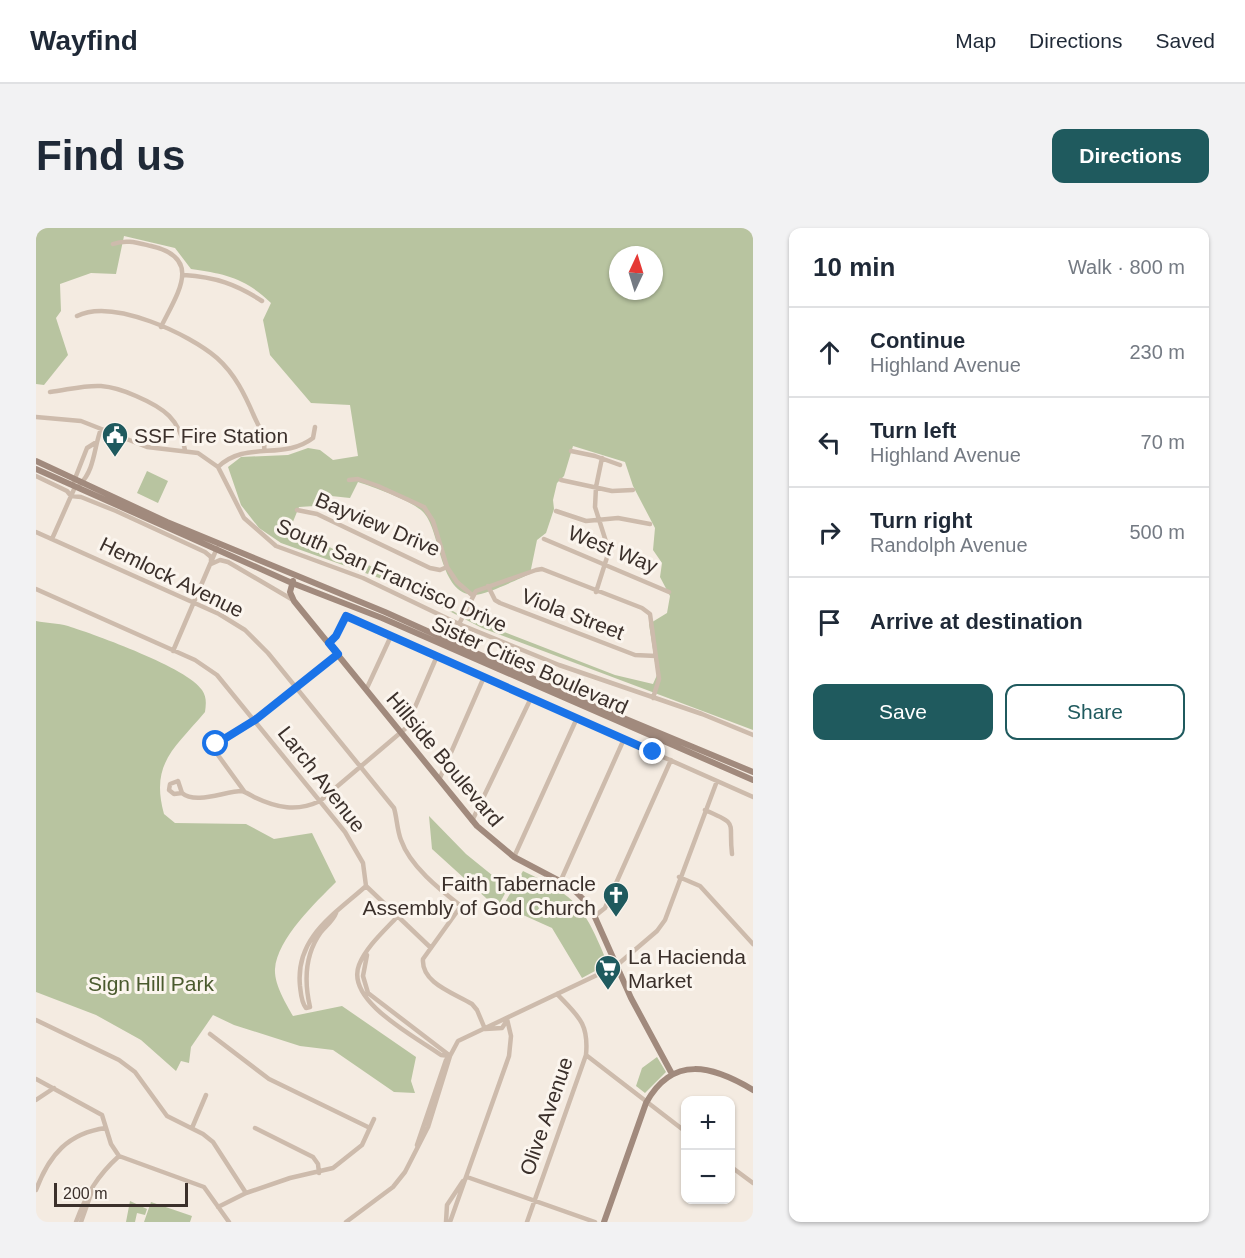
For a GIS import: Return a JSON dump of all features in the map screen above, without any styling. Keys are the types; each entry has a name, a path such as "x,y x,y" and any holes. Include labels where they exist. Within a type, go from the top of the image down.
{"main road":[{"path":"36,461 292,583"},
{"path":"36,469 218,547 295,575 290,592 294,601"},
{"name":"Sister Cities Boulevard","path":"295,575 753,772"},
{"name":"Sister Cities Boulevard","path":"292,583 382,618 753,780"},
{"name":"Hillside Boulevard","path":"294,601 472,821 514,857 561,880 582,896 595,916 616,966 672,1074"},
{"path":"604,1222 646,1103 655,1088 672,1074 693,1068 712,1070 753,1090"}],"street":[{"path":"113,244 121,241 132,242 166,249 179,259 183,275 161,327"},
{"path":"183,275 212,277 231,282 262,301"},
{"path":"77,316 96,310 120,312 161,327 203,348 231,372 243,392 264,438 264,450"},
{"path":"50,392 102,386 118,389 153,403 169,412 178,425 185,450"},
{"path":"36,417 81,421 147,447 198,453 218,467 243,451 285,450 306,444 313,438 315,427"},
{"path":"75,487 83,482 96,452 95,443 101,429"},
{"path":"52,539 75,487 74,478 87,448 95,443"},
{"path":"571,451 620,465"},
{"path":"596,591 606,567 609,551 595,507 596,487 602,458"},
{"name":"South San Francisco Drive","path":"218,467 244,518 276,546 392,590 459,624 569,669 702,714 753,735"},
{"path":"36,476 61,487 71,496 81,497 116,511 205,552 211,557 211,564"},
{"path":"349,480 358,479 378,486 424,507 433,521 447,567 457,582 472,595"},
{"path":"561,480 612,491 633,490"},
{"name":"Bayview Drive","path":"297,510 309,511 430,568 440,570 447,567"},
{"path":"556,511 586,521 628,519 650,525"},
{"name":"Hemlock Avenue","path":"36,532 194,603 245,630 268,653 394,808 400,837 406,852 438,888 461,906 423,959 425,974 472,1004 485,1029"},
{"name":"West Way","path":"544,539 669,592"},
{"path":"173,651 218,547"},
{"name":"Hillside Boulevard","path":"211,564 220,560 228,561 294,601"},
{"path":"459,624 472,595 488,586 542,569 647,611 652,620 659,679 653,698"},
{"name":"Viola Street","path":"488,586 495,600 501,603 635,655 656,656"},
{"name":"Larch Avenue","path":"36,589 195,660 217,675 345,832 363,863 366,886"},
{"path":"329,643 336,636 346,616 753,797"},
{"path":"366,690 391,636"},
{"path":"338,654 255,720 216,744 215,751 244,791 276,806 292,809 307,807 320,801 402,734 409,723 437,656"},
{"path":"439,780 484,677"},
{"path":"472,821 531,698"},
{"path":"514,857 577,718"},
{"path":"561,880 624,739"},
{"path":"595,916 605,908 671,760"},
{"path":"346,1222 393,1187 405,1172 416,1151 422,1125 446,1060 458,1041 485,1029 489,1024 507,1019 616,966 657,931 665,920 717,781"},
{"path":"182,793 186,796 199,797 244,791"},
{"path":"705,810 728,820 732,825 732,854"},
{"path":"680,877 700,886 753,944"},
{"path":"302,981 309,1008 302,1002 302,981 308,942 320,925 366,886 431,948"},
{"path":"397,917 359,965 357,974 363,996 441,1055 450,1056"},
{"name":"Olive Avenue","path":"526,1222 586,1055 588,1037 584,1023 557,994"},
{"path":"448,1222 467,1177 509,1056 511,1036 507,1019"},
{"path":"36,1020 119,1060 135,1072 167,1116 192,1128 213,1142 246,1193"},
{"path":"210,1034 269,1078 370,1128"},
{"path":"586,1055 681,1128"},
{"path":"36,1079 95,1109 102,1115 111,1144 119,1156 204,1187 229,1222"},
{"path":"36,1100 54,1088"},
{"path":"192,1128 206,1095"},
{"path":"218,1207 246,1193 290,1178 333,1168 356,1151 374,1119"},
{"path":"36,1190 46,1165 70,1138 106,1128"},
{"path":"255,1128 313,1157 318,1164 319,1173"},
{"path":"81,1222 99,1174 119,1156"},
{"path":"735,1170 753,1183"},
{"path":"467,1177 595,1222"},
{"path":"448,1222 447,1206 467,1177"},
{"path":"76,1222 86,1195 92,1188"}],"green space":[{"path":"36,228 753,228 753,730 482,628 399,585 281,543 259,528 241,505 228,467 241,457 288,455 308,448 320,450 333,460 358,456 350,405 311,403 270,355 263,320 271,303 234,278 191,269 175,248 124,236 116,274 91,273 60,284 61,311 56,318 68,355 44,385 36,384","holes":["573,446 625,462 633,486 655,528 653,550 662,563 660,577 670,596 667,613 649,624 657,675 653,684 615,675 458,614 390,575 290,529 299,507 315,506 322,495 350,498 358,482 419,508 430,522 447,574 462,592 474,595 530,574 537,540 546,533 554,509 553,500 557,483 564,476"]},
{"path":"147,471 168,481 158,503 137,493"},
{"name":"Sign Hill Park","path":"36,621 68,626 140,653 179,672 202,690 206,704 205,712 175,747 163,769 160,782 164,814 175,823 246,824 274,839 312,833 336,882 299,922 283,946 277,957 275,969 278,987 293,1016 342,1006 416,1057 411,1081 415,1093 394,1092 333,1050 300,1046 234,1025 213,1015 191,1047 189,1063 181,1061 176,1071 141,1040 96,1015 36,992"},
{"path":"429,816 466,854 508,888 497,908 432,849"},
{"path":"523,871 557,889 578,907 593,930 608,964 582,978 552,928 503,906"},
{"path":"657,1057 666,1072 645,1093 636,1086 642,1068"},
{"path":"130,1201 147,1209 145,1215 137,1213 135,1222 126,1222"},
{"path":"151,1202 192,1216 190,1222 144,1222"}],"place":[{"name":"SSF Fire Station","path":"115,458"},
{"name":"Faith Tabernacle Assembly of God Church","path":"616,918"},
{"name":"La Hacienda Market","path":"608,991"}],"route":[{"path":"216,744 255,720 338,654 329,643 336,636 346,616 653,752"}]}
